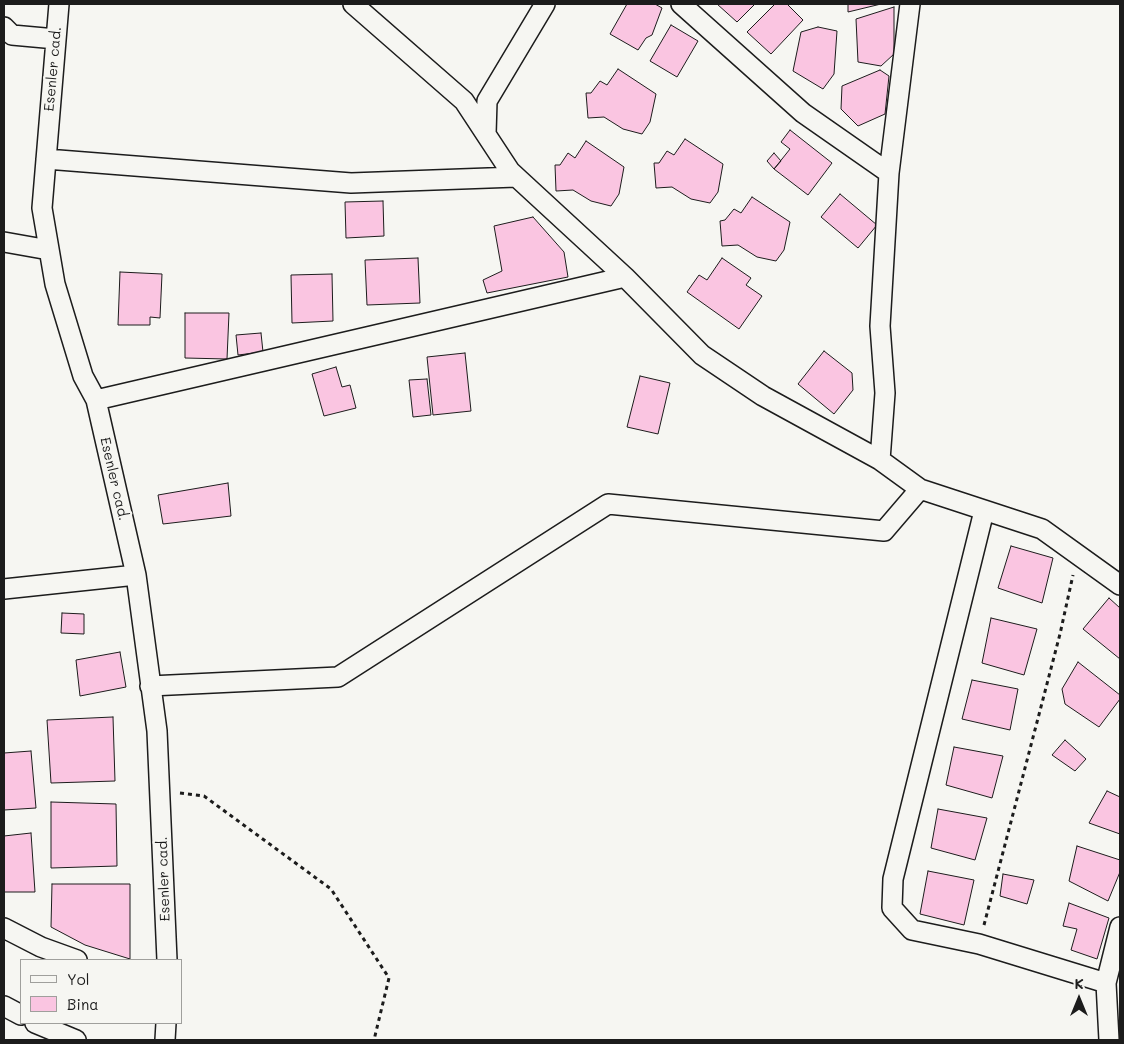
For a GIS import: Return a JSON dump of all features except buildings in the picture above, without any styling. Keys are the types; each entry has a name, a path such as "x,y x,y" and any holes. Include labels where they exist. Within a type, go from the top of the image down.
{"street":[{"name":"Esenler cad.","path":"59,4 42,208 55,284 83,376 96,400 136,575 157,731 167,959"},
{"path":"353,4 464,100 510,171 625,277 702,355 763,396 880,460 920,488 984,512 1042,529 1120,585"},
{"path":"486,134 487,101 544,4"},
{"path":"681,4 803,113 889,174"},
{"path":"880,460 885,393 880,326 889,174 910,4"},
{"path":"4,27 12,35 56,39"},
{"path":"46,158 351,183 516,177"},
{"path":"4,242 50,250"},
{"path":"96,400 625,277"},
{"path":"150,686 338,677 608,504 884,531 920,488"},
{"path":"984,512 893,879 892,908 912,930 979,944 1106,983"},
{"path":"4,589 136,575"},
{"path":"1109,1040 1106,983 1120,927"},
{"path":"4,928 41,947 74,959"},
{"path":"4,1006 20,1014"},
{"path":"37,1024 76,1040"},
{"path":"165,1040 166,1024"}],"path":[{"path":"979,944 1060,634 1077,555"},
{"path":"160,789 204,796 331,889 389,978 374,1040"}]}
